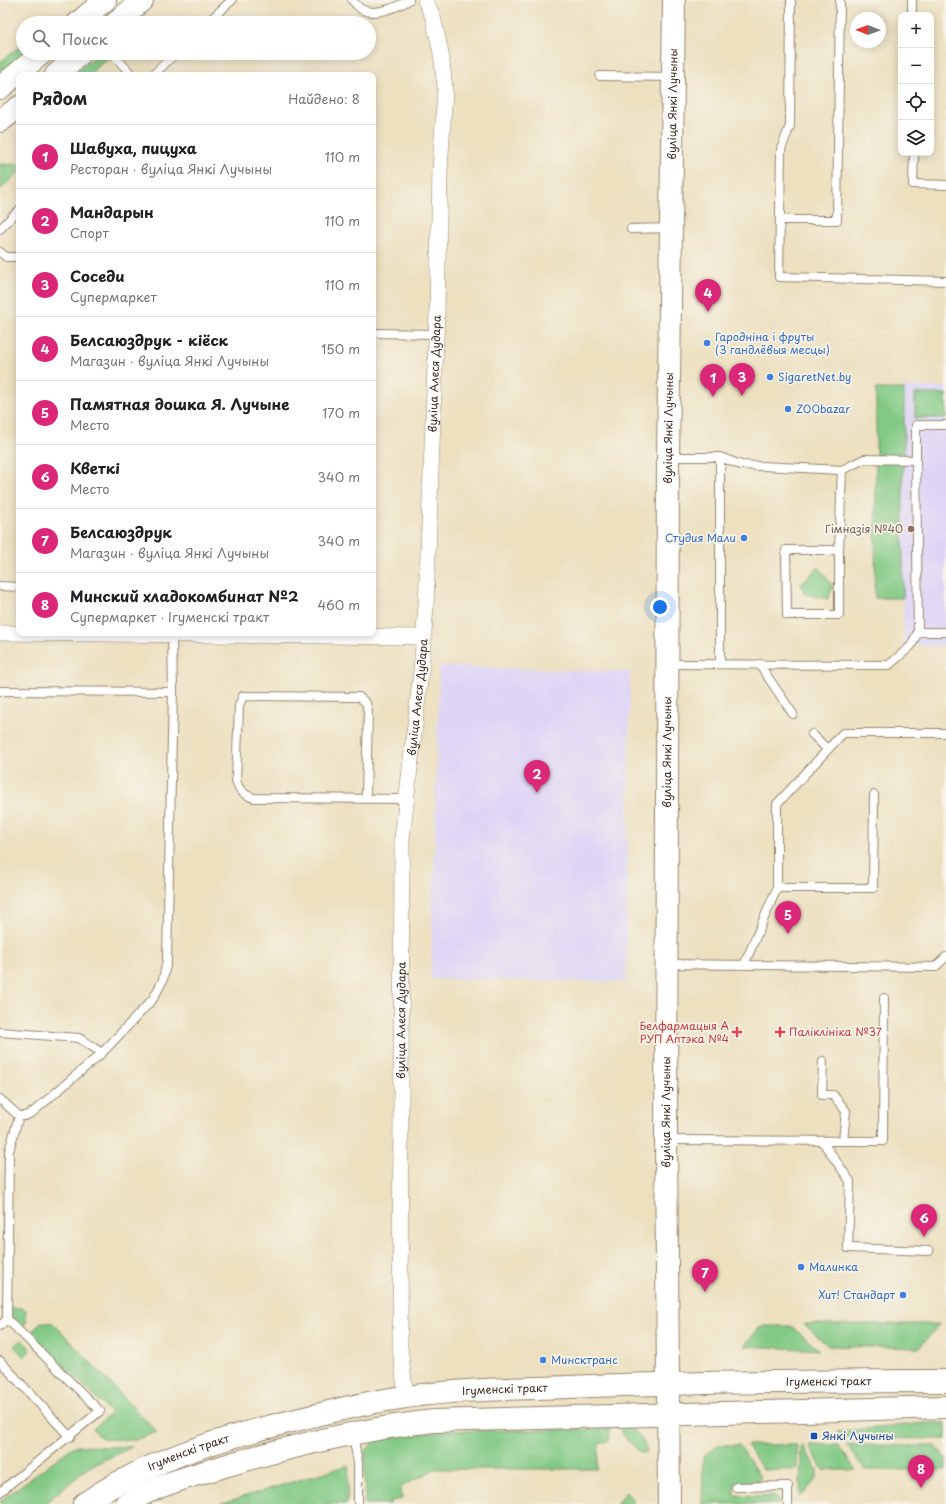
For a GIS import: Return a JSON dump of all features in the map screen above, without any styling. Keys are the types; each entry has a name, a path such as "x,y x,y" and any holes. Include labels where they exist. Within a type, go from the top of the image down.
{"main road":[{"path":"86,16 105,0"},
{"path":"124,16 142,0"},
{"name":"вуліца Янкі Лучыны","path":"669,1504 666,1140 667,664 674,0"},
{"path":"19,72 34,60"},
{"path":"59,72 73,60"},
{"path":"0,88 16,75"},
{"path":"0,121 16,108"},
{"name":"Ігуменскі тракт","path":"84,1504 113,1486 140,1472 224,1439 319,1415 406,1397 516,1388 668,1383 946,1381"},
{"name":"Ігуменскі тракт","path":"126,1504 154,1488 217,1468 276,1452 389,1426 434,1421 946,1407"}],"street":[{"name":"вуліца Алеся Дудара","path":"406,1397 400,1347 402,839 421,671 422,637 426,606 436,334 440,171 445,88 441,53 433,17 425,0"},
{"path":"0,633 16,633"},
{"path":"339,636 422,637"}],"lane":[{"path":"215,16 232,0"},
{"path":"352,0 360,9 371,12 396,6 409,0"},
{"path":"791,0 790,126 781,149 779,277 946,281"},
{"path":"780,220 837,220 840,0"},
{"path":"912,0 912,12"},
{"path":"118,60 129,72"},
{"path":"156,72 169,60"},
{"path":"600,76 673,77"},
{"path":"914,156 914,184 946,185"},
{"path":"0,228 16,213"},
{"path":"631,229 671,228"},
{"path":"0,252 6,257 16,257"},
{"path":"376,333 436,334"},
{"path":"667,664 889,665 911,646 918,632 916,425 946,425"},
{"path":"668,457 720,458 741,465 842,470 864,459 916,460"},
{"path":"720,458 720,664"},
{"path":"839,550 786,550 787,615 839,615 839,550 842,470"},
{"path":"0,586 16,587"},
{"path":"918,632 946,632"},
{"path":"0,1098 19,1116 25,1116 33,1112 102,1053 153,999 163,980 166,960 173,692 172,636"},
{"path":"759,664 792,714"},
{"path":"0,691 173,692"},
{"path":"366,798 368,712 366,703 359,697 243,696 241,698 239,706 236,780 239,789 245,795 254,798 406,799"},
{"path":"744,965 777,888 777,804 843,733 946,733"},
{"path":"812,734 827,749"},
{"path":"777,888 873,888 874,795"},
{"path":"667,964 935,967 946,957"},
{"path":"666,1140 883,1141 884,998"},
{"path":"0,1032 79,1038 102,1053"},
{"path":"823,1061 822,1094 833,1095 846,1111 843,1141"},
{"path":"0,1326 7,1319 9,1151 19,1116"},
{"path":"822,1141 850,1181 848,1248 929,1251"},
{"path":"0,1492 100,1412 7,1319"},
{"path":"0,1361 70,1436"},
{"path":"352,1434 358,1463 358,1504"},
{"path":"736,1487 788,1486 788,1504"}],"shaded area":[{"name":"Гімназія №40","path":"904,387 946,387 946,646 904,646 903,599 875,598 876,389 904,389"},
{"path":"439,666 630,672 626,982 431,979"}],"green space":[{"path":"16,49 16,60 24,60 0,79 0,62"},
{"path":"91,60 106,60 92,72 76,72"},
{"path":"0,164 16,165 16,175 0,190"},
{"path":"876,389 904,389 904,458 876,458"},
{"path":"915,394 946,394 946,418 915,418"},
{"path":"876,461 903,461 903,598 875,598"},
{"path":"819,567 833,587 828,599 805,594 801,584"},
{"path":"10,1308 22,1308 26,1310 26,1323 21,1328 13,1320"},
{"path":"41,1322 53,1323 157,1432 135,1440 102,1439 93,1429 111,1413 47,1349 41,1349 28,1336"},
{"path":"804,1324 939,1324 919,1348 828,1346"},
{"path":"761,1326 791,1326 819,1350 744,1346"},
{"path":"22,1340 31,1350 24,1357 14,1346"},
{"path":"924,1423 946,1423 946,1439 840,1438 837,1432"},
{"path":"621,1427 630,1429 642,1439 647,1453 640,1453 621,1433"},
{"path":"610,1429 609,1441 599,1444 597,1469 435,1469 401,1487 402,1499 391,1501 391,1504 365,1504 365,1452 376,1439 444,1431"},
{"path":"718,1445 739,1445 761,1478 754,1483 735,1483 734,1495 774,1496 780,1501 780,1504 702,1504 703,1457"},
{"path":"747,1445 797,1445 797,1470 763,1470"},
{"path":"801,1445 803,1445 817,1470 817,1479 800,1497"},
{"path":"809,1445 838,1445 856,1470 823,1470"},
{"path":"847,1445 935,1446 946,1458 946,1470 865,1470"},
{"path":"74,1446 132,1447 89,1467 44,1504 0,1504 0,1501"},
{"path":"349,1465 347,1504 219,1504"},
{"path":"626,1492 633,1500 633,1504 616,1504"}],"place":[{"name":"Белсаюздрук - кіёск","path":"708,312"},
{"name":"Гародніна і фруты (3 гандлёвыя месцы)","path":"707,343"},
{"name":"SigaretNet.by","path":"770,377"},
{"name":"Соседи","path":"742,396"},
{"name":"Шавуха, пицуха","path":"713,397"},
{"name":"ZOObazar","path":"788,409"},
{"name":"Гімназія №40","path":"911,529"},
{"name":"Студия Мали","path":"744,538"},
{"name":"Мандарын","path":"537,793"},
{"name":"Памятная дошка Я. Лучыне","path":"788,934"},
{"name":"Белфармацыя А РУП Аптэка №4","path":"737,1032"},
{"name":"Паліклініка №37","path":"780,1032"},
{"name":"Кветкі","path":"924,1237"},
{"name":"Малинка","path":"801,1267"},
{"name":"Белсаюздрук","path":"705,1292"},
{"name":"Хит! Стандарт","path":"903,1295"},
{"name":"Минсктранс","path":"543,1360"},
{"name":"Янкі Лучыны","path":"814,1436"},
{"name":"Минский хладокомбинат №2","path":"921,1488"}]}
